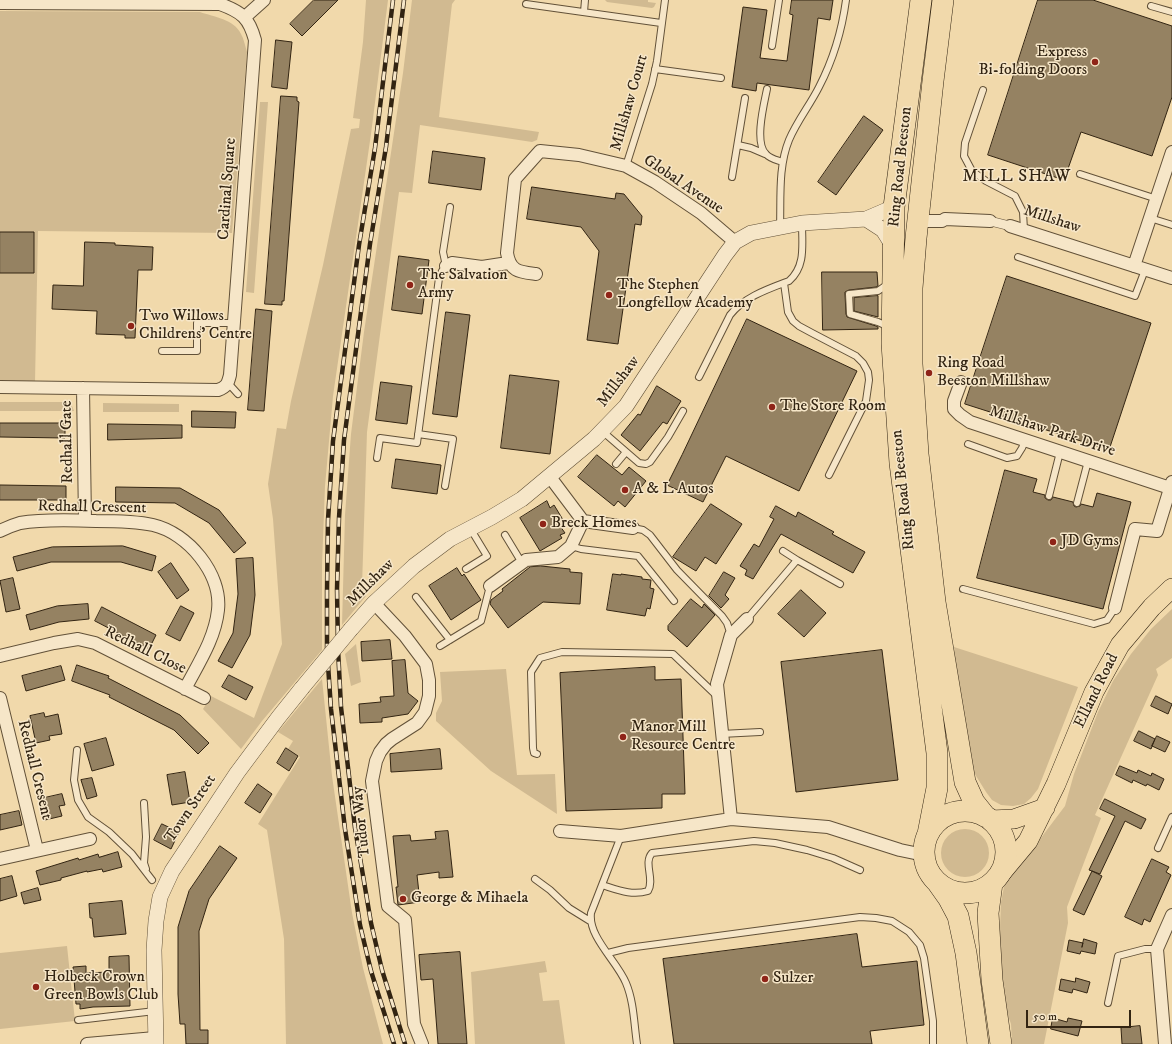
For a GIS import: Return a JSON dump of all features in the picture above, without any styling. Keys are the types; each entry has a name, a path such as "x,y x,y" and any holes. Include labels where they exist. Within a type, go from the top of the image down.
{"highway":[{"name":"Ring Road Beeston","path":"920,0 894,207 892,328 900,463 937,753 937,788 928,834"},
{"name":"Ring Road Beeston","path":"943,0 933,81 912,288 912,364 918,454 930,564 965,782 974,802 989,819"},
{"path":"978,1044 966,953 958,916 949,899 926,866 924,855 928,834 932,827 939,820 949,814 961,811 973,812 989,819 999,829 1005,842 1006,854 1004,866 995,880 988,913 992,980 1001,1044"},
{"path":"937,882 945,888 955,892 965,893 975,892 995,880"}],"main road":[{"name":"Elland Road","path":"995,880 1028,842 1045,808 1094,692 1120,645 1152,607 1172,588"},
{"path":"989,819 1014,819 1045,808"}],"street":[{"path":"0,3 99,2 220,4 232,8 245,17 264,0"},
{"name":"Cardinal Square","path":"228,383 230,375 255,40 251,26 245,17"},
{"name":"Global Avenue","path":"508,263 507,254 515,179 540,151 579,154 626,166 655,182 701,213 735,242"},
{"path":"1139,268 1150,218 1165,180 1172,152"},
{"name":"Millshaw","path":"351,629 374,603 414,566 450,539 522,499 550,477 602,431 626,406 735,242 751,233 802,223 866,219 894,207"},
{"path":"866,219 883,230 893,246"},
{"name":"Millshaw","path":"918,221 942,221 945,219 990,221 1024,230 1172,278"},
{"path":"446,266 452,263 482,267 508,263 513,268 521,272 536,274"},
{"name":"Millshaw Park Drive","path":"961,382 954,401 954,409 960,416 970,422 1088,461 1171,485"},
{"path":"0,387 218,390 228,383"},
{"name":"Redhall Gate","path":"83,388 85,520"},
{"path":"550,477 583,521 633,528"},
{"path":"1115,608 1135,529 1157,531 1171,485"},
{"name":"Redhall Crescent","path":"0,531 19,524 85,520 132,522 154,525 172,532 189,544 202,559 211,574 216,591 218,609 214,628 208,645 185,689"},
{"path":"490,586 526,560 558,557 571,546 583,521"},
{"name":"Tudor Way","path":"374,603 405,636 426,664 428,680 429,696 425,712 417,723 386,744 376,760 372,781 388,906 405,920 414,1024 422,1044"},
{"path":"731,819 717,684 731,635 747,619"},
{"name":"Town Street","path":"155,1041 154,950 156,921 160,897 158,884 172,871 237,773 278,718 351,629"},
{"name":"Redhall Close","path":"0,656 54,643 78,640 95,643 204,698"},
{"name":"Redhall Cresent","path":"0,698 36,850"},
{"path":"560,830 622,836 731,819 828,827 900,850 924,855"},
{"path":"0,859 90,839"},
{"path":"1165,1044 1167,1001 1157,949 1172,915"},
{"path":"87,1044 155,1041"}],"lane":[{"path":"584,12 585,0"},
{"name":"Millshaw Court","path":"626,166 652,84 665,0"},
{"path":"772,46 780,0"},
{"path":"780,227 783,162 789,139 826,72 841,32 846,0"},
{"path":"526,4 662,23"},
{"path":"1151,6 1172,12"},
{"path":"655,69 722,78"},
{"path":"765,154 760,144 767,89"},
{"path":"983,90 966,143 964,156 972,171 986,181 1015,196 1024,212 1024,230"},
{"path":"732,177 745,98"},
{"path":"738,145 751,148 783,162"},
{"path":"1080,174 1157,198"},
{"path":"377,458 380,438 417,443 438,278 446,266 443,252 450,207"},
{"path":"1150,218 1172,225"},
{"path":"699,377 730,315 736,307 743,301 789,281 795,275 799,268 801,258 802,223"},
{"path":"1018,257 1135,296 1139,268"},
{"path":"892,280 878,292 849,294 850,314 878,322 892,328"},
{"path":"784,283 788,312 793,321 798,326 856,356 864,363 868,372 869,380 866,401 829,475"},
{"path":"162,351 197,351 197,323 234,323"},
{"path":"228,383 238,394"},
{"path":"602,431 638,463 646,464 650,462 668,437 683,412"},
{"path":"418,434 453,439 446,486"},
{"path":"968,444 1007,458 1017,456 1026,441"},
{"path":"616,464 626,452"},
{"path":"1049,496 1060,452"},
{"path":"1077,503 1088,461"},
{"path":"466,569 487,556 470,528"},
{"path":"633,528 643,530 650,535 677,570 722,616 727,623 731,635"},
{"path":"505,535 522,563"},
{"path":"571,546 581,549 638,556 674,601"},
{"path":"783,551 840,584"},
{"path":"747,619 797,560"},
{"path":"440,646 481,621 490,586"},
{"path":"963,589 1094,624 1107,620 1115,608"},
{"path":"416,597 450,640"},
{"path":"537,754 534,753 533,748 531,672 540,658 562,652 673,654 718,697"},
{"path":"721,734 760,732"},
{"path":"77,750 74,780 78,800 88,817 109,832 132,854 158,884"},
{"path":"144,803 146,837 144,863 147,873 158,884"},
{"path":"1158,848 1172,817"},
{"path":"622,836 591,913 590,921 593,931 626,982 630,996 637,1044"},
{"path":"602,885 622,892 643,893 648,891 651,887 648,861 649,856 652,853 754,841 775,843 807,850 833,858 860,870"},
{"path":"535,879 550,890 569,908 590,921"},
{"path":"608,953 636,947 860,917 892,921 909,932 920,946 924,958 934,1021 933,1044"},
{"path":"1108,1003 1118,956 1145,949 1157,949"},
{"path":"78,1020 155,1011"}],"shaded area":[{"path":"366,0 388,0 371,134 333,396 325,486 322,565 322,650 262,721 241,749 203,709 211,696 254,718 282,644 273,519 268,484 277,428 286,429 291,401 323,265 351,129 359,128 360,119 353,118 363,42"},
{"path":"412,0 455,0 452,4 439,117 539,132 537,140 532,142 420,125 412,193 399,192 367,432 362,586 366,596 342,625 345,515 351,434 364,332 403,73"},
{"path":"605,0 648,0 648,2 656,3 652,8 607,2"},
{"path":"0,11 200,12 223,19 234,25 242,36 247,52 232,233 38,231 35,382 0,381"},
{"path":"260,102 268,102 254,293 246,292"},
{"path":"0,402 66,402 72,406 74,411 0,411"},
{"path":"103,403 179,404 179,412 103,412"},
{"path":"1172,609 1172,658 1156,669 1158,675 1095,815 1101,818 1067,907 1068,923 1044,1044 1012,1044 1011,1024 1004,1004 999,954 1001,902 1004,887 1010,873 1025,859 1065,806 1074,774 1098,712 1113,681 1131,654 1151,629"},
{"path":"356,644 361,682 351,686 345,654"},
{"path":"954,647 1078,687 1038,789 1024,804 1013,806 1001,805 992,800 973,771 960,713"},
{"path":"506,669 517,775 555,774 557,814 491,771 436,721 436,713 442,701 440,672"},
{"path":"322,679 332,776 352,913 363,968 383,1044 286,1044 284,939 267,830 258,824 300,757 288,749 293,741 278,732"},
{"path":"960,829 970,829 979,833 985,839 988,844 988,862 979,873 970,877 960,877 951,873 945,867 941,858 941,848 945,839 951,833"},
{"name":"Holbeck Crown Green Bowls Club","path":"67,946 75,1021 0,1029 0,953"},
{"path":"545,961 547,972 539,973 543,1001 559,1000 565,1044 475,1044 471,972"}],"building":[{"path":"314,0 338,0 302,36 290,24"},
{"path":"792,0 833,0 830,20 818,18 809,90 757,83 756,91 732,87 743,7 767,10 760,58 787,61 793,15 790,14"},
{"name":"Express Bi-folding Doors","path":"1038,0 1093,0 1172,26 1172,97 1152,156 1081,132 1064,180 988,155"},
{"path":"276,40 292,42 287,89 272,87"},
{"path":"281,96 297,97 297,101 299,102 284,301 282,301 282,305 265,304"},
{"path":"864,116 883,130 836,195 818,182"},
{"path":"433,151 485,158 481,190 429,183"},
{"name":"The Stephen Longfellow Academy","path":"532,187 615,199 616,193 624,194 642,216 641,225 635,224 618,344 587,340 599,251 581,227 527,219"},
{"path":"0,232 34,232 34,273 0,273"},
{"path":"85,242 115,243 115,245 153,247 152,270 138,270 135,338 125,338 125,335 96,334 97,311 52,309 53,285 83,286"},
{"name":"The Salvation Army","path":"399,256 429,260 422,314 392,310"},
{"path":"822,272 877,272 878,286 849,290 845,292 845,294 847,317 876,326 878,329 823,330"},
{"path":"1007,276 1151,323 1109,450 965,404"},
{"path":"878,296 878,317 854,311 854,298"},
{"path":"256,309 272,311 264,411 248,410"},
{"path":"446,312 470,315 457,417 433,414"},
{"name":"The Store Room","path":"747,319 857,371 799,491 726,456 703,502 667,485"},
{"path":"510,375 559,381 550,454 501,448"},
{"path":"381,382 412,386 407,424 376,420"},
{"path":"657,386 681,401 667,424 663,422 640,451 621,435 638,414 640,415"},
{"path":"192,411 236,412 235,428 192,427"},
{"path":"0,423 65,423 65,438 0,437"},
{"path":"108,424 182,425 182,438 108,440"},
{"path":"597,455 622,475 629,467 646,481 625,507 618,501 614,506 578,477"},
{"path":"396,459 441,465 437,494 392,488"},
{"name":"JD Gyms","path":"1005,470 1037,479 1033,492 1045,495 1045,498 1048,500 1051,500 1053,497 1073,502 1074,506 1076,507 1080,506 1081,504 1093,507 1097,493 1131,502 1103,609 977,578"},
{"path":"0,485 66,486 66,500 0,500"},
{"path":"116,487 180,488 219,510 246,543 234,553 209,523 175,503 116,502"},
{"name":"Breck Homes","path":"547,501 550,508 554,505 565,523 560,526 565,533 560,535 562,538 540,551 520,518"},
{"path":"711,504 742,524 716,564 705,557 696,571 673,557"},
{"path":"776,506 796,517 798,512 834,532 832,534 865,552 853,573 781,534 753,579 745,575 747,570 740,566 754,544 759,547 774,519 770,517"},
{"path":"123,546 156,556 152,571 121,562 51,562 17,571 13,557 52,547"},
{"path":"253,558 255,595 250,635 232,668 218,661 233,633 238,594 236,559"},
{"path":"171,563 189,590 177,599 158,572"},
{"path":"541,566 570,569 570,572 582,573 580,604 543,602 508,628 490,604 491,600 503,591 502,589 530,567"},
{"path":"457,568 462,576 464,574 481,600 451,620 429,586"},
{"path":"724,572 735,578 725,595 729,599 721,608 709,596"},
{"path":"613,574 642,577 642,579 651,580 650,588 654,589 650,609 647,608 645,616 607,610"},
{"path":"13,578 20,609 6,612 0,581"},
{"path":"801,590 826,613 804,637 778,614"},
{"path":"691,599 702,608 704,604 715,615 687,647 668,630 668,626"},
{"path":"88,604 89,619 59,622 30,630 26,615 57,606"},
{"path":"181,606 194,613 180,641 166,634"},
{"path":"102,607 156,635 149,649 95,621"},
{"path":"390,640 392,659 362,661 361,642"},
{"path":"882,650 898,780 796,792 781,662"},
{"path":"405,660 408,693 418,701 408,714 382,718 382,722 360,723 359,704 381,702 380,697 394,696 392,661"},
{"path":"77,665 109,676 108,678 180,715 209,743 198,754 174,730 109,697 110,695 72,681"},
{"path":"61,666 65,680 26,691 22,676"},
{"name":"Manor Mill Resource Centre","path":"655,667 655,680 681,679 685,794 662,794 662,808 566,811 560,673"},
{"path":"229,675 253,687 246,700 222,687"},
{"path":"1156,696 1172,704 1168,714 1151,706"},
{"path":"44,713 45,717 58,714 62,734 49,736 50,740 36,743 30,716"},
{"path":"1139,731 1155,739 1151,749 1134,741"},
{"path":"1157,736 1170,742 1165,752 1152,746"},
{"path":"106,738 114,765 92,771 84,744"},
{"path":"286,748 298,756 289,771 277,763"},
{"path":"440,749 442,769 391,772 390,754"},
{"path":"1120,766 1137,773 1138,770 1151,776 1152,773 1164,779 1159,790 1147,784 1146,786 1133,780 1132,783 1116,775"},
{"path":"185,772 190,802 172,805 167,775"},
{"path":"92,778 97,796 87,799 81,780"},
{"path":"258,784 272,794 260,813 245,803"},
{"path":"62,794 65,805 59,806 62,816 45,820 40,799"},
{"path":"1105,799 1146,819 1141,829 1125,821 1100,874 1089,870 1115,816 1100,809"},
{"path":"19,811 22,825 0,830 0,815"},
{"path":"162,824 179,832 171,849 154,840"},
{"path":"448,831 453,877 439,878 439,872 417,875 420,902 398,905 396,887 398,887 393,836 410,835 411,841 436,839 435,832"},
{"path":"220,846 237,858 209,899 199,931 200,1030 208,1030 208,1044 186,1044 185,1024 180,1024 178,994 178,927 189,891"},
{"path":"118,852 122,867 103,872 102,869 87,871 61,878 61,880 40,885 36,871 78,858 79,860 98,854 99,857"},
{"path":"1152,859 1169,867 1166,872 1171,875 1150,922 1144,919 1142,925 1125,917"},
{"path":"1092,871 1102,876 1084,915 1073,910"},
{"path":"12,876 17,896 0,901 0,879"},
{"path":"38,888 41,900 24,904 21,893"},
{"path":"122,901 126,934 94,937 89,904"},
{"name":"Sulzer","path":"857,934 862,967 917,961 924,1025 870,1031 872,1044 674,1044 663,959"},
{"path":"1084,939 1097,943 1095,954 1081,951 1080,954 1067,951 1069,940 1083,943"},
{"path":"460,952 467,1044 438,1044 433,979 421,980 419,955"},
{"path":"129,956 130,1006 93,1007 80,1009 80,1004 76,1004 73,967 86,966 86,973 109,972 109,957"},
{"path":"1076,978 1090,982 1087,993 1073,989 1072,993 1059,990 1061,979 1075,982"},
{"path":"1053,1018 1067,1022 1068,1018 1082,1021 1078,1036 1051,1029"},
{"path":"1140,1026 1142,1044 1122,1044 1121,1028"}],"railway":[{"path":"393,0 375,148 359,245 333,441 328,520 327,650 331,709 345,829 360,925 371,971 394,1044"},
{"path":"404,0 386,147 370,244 344,440 339,518 337,589 341,707 355,828 371,923 382,970 405,1044"}],"place":[{"name":"Express Bi-folding Doors","path":"1095,62"},
{"name":"The Salvation Army","path":"410,285"},
{"name":"The Stephen Longfellow Academy","path":"609,295"},
{"name":"Two Willows Childrens' Centre","path":"131,326"},
{"name":"Ring Road Beeston Millshaw","path":"929,373"},
{"name":"The Store Room","path":"772,407"},
{"name":"A & L Autos","path":"625,490"},
{"name":"Breck Homes","path":"543,524"},
{"name":"JD Gyms","path":"1053,542"},
{"name":"Manor Mill Resource Centre","path":"623,737"},
{"name":"George & Mihaela","path":"403,899"},
{"name":"Sulzer","path":"765,979"},
{"name":"Holbeck Crown Green Bowls Club","path":"36,987"}],"district":[{"name":"MILL SHAW","path":"1017,177"}]}
